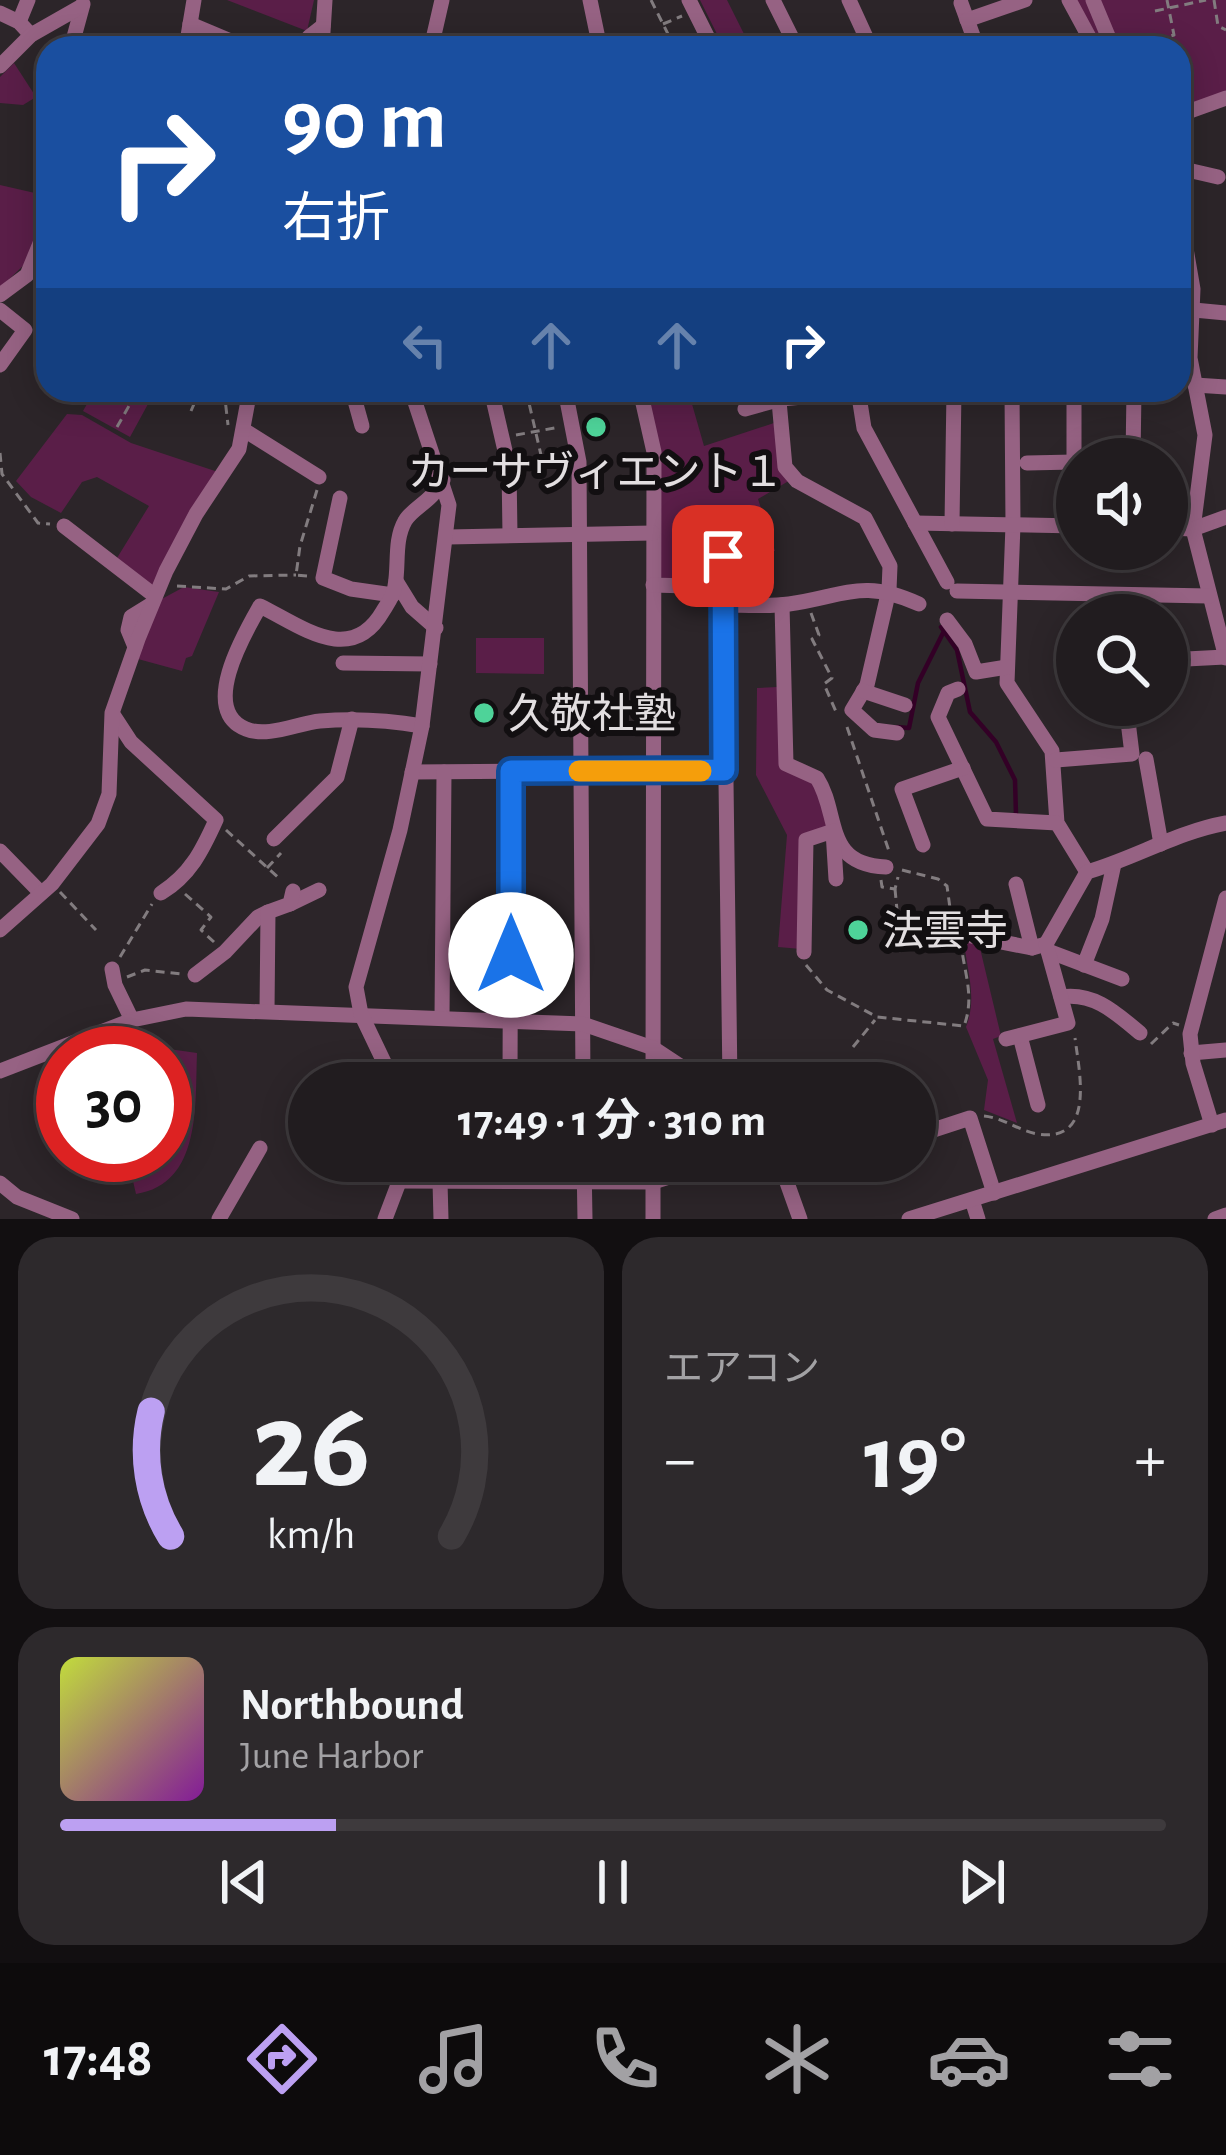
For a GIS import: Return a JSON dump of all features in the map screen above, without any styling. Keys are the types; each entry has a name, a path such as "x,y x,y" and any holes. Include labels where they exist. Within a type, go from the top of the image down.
{"street":[{"path":"0,66 25,28 28,0"},
{"path":"188,36 194,0"},
{"path":"323,36 325,0"},
{"path":"433,36 442,0"},
{"path":"590,0 598,36"},
{"path":"773,0 791,36"},
{"path":"849,0 866,36"},
{"path":"973,36 964,12 1025,0"},
{"path":"1069,0 1088,36"},
{"path":"1094,0 1108,36"},
{"path":"25,28 83,3"},
{"path":"74,36 83,3"},
{"path":"692,5 707,36"},
{"path":"0,13 25,28"},
{"path":"190,24 218,36"},
{"path":"310,36 323,26"},
{"path":"1191,111 1226,98"},
{"path":"1191,171 1218,177"},
{"path":"0,295 27,275 36,253"},
{"path":"1191,301 1191,324"},
{"path":"0,310 25,330 0,365"},
{"path":"1194,310 1226,313"},
{"path":"1188,659 1226,657 1192,529 1204,435 1191,375"},
{"path":"1195,385 1226,387"},
{"path":"0,930 46,888 98,824 109,794 112,713 135,646 196,514 239,449 248,402"},
{"path":"355,402 362,426"},
{"path":"384,1062 361,1014 358,971 387,881 422,726 448,537 449,505 414,402"},
{"path":"494,402 509,468 510,535"},
{"path":"567,402 579,462 584,1062"},
{"path":"643,402 654,452 653,1062"},
{"path":"745,409 761,402"},
{"path":"781,402 785,467 797,481 865,518 890,566 889,590 863,691 845,712 874,730 898,734"},
{"path":"860,402 864,428 952,586 1010,592 1209,596"},
{"path":"952,524 954,402"},
{"path":"1012,402 1007,682 1056,760 1053,802 1057,823 1087,872"},
{"path":"1074,402 1074,438"},
{"path":"1133,438 1134,402"},
{"path":"244,430 319,477"},
{"path":"1027,463 1056,462"},
{"path":"422,726 393,719 352,719 274,730 245,729 234,722 224,704 224,688 260,606 309,632 344,640 374,626 395,588 394,563 405,519 434,497 443,481"},
{"path":"340,498 323,578 351,590 395,588"},
{"path":"1188,529 1226,517"},
{"path":"915,524 1056,526"},
{"path":"64,526 153,600"},
{"path":"448,537 653,533"},
{"path":"723,556 730,1062"},
{"path":"759,578 760,605"},
{"path":"652,585 722,587"},
{"path":"395,588 436,628"},
{"path":"722,605 782,605 845,590 889,590 919,604"},
{"path":"782,605 786,764 818,778 833,831 836,875 850,855"},
{"path":"947,620 965,644 976,672 1007,667"},
{"path":"343,663 430,664"},
{"path":"958,689 948,693 938,717 988,819 1057,823"},
{"path":"863,691 905,704"},
{"path":"112,713 131,742 216,820 200,855 167,888"},
{"path":"274,839 337,777 352,719"},
{"path":"1056,760 1132,754 1129,726"},
{"path":"1146,759 1161,844"},
{"path":"923,845 902,789 963,768"},
{"path":"412,772 724,770"},
{"path":"510,1062 511,771"},
{"path":"442,1017 444,772"},
{"path":"1042,948 1087,872 1198,828 1226,823"},
{"path":"833,831 860,862 886,867"},
{"path":"804,952 806,840 833,831"},
{"path":"0,851 46,888"},
{"path":"1084,965 1102,919 1114,864"},
{"path":"1016,884 1068,1023 1013,1038 1038,1105"},
{"path":"195,975 258,917 291,897 319,890"},
{"path":"909,1219 1219,1123 1191,1053 1192,1029 1226,898"},
{"path":"267,1011 268,912"},
{"path":"961,938 1042,948 1122,979"},
{"path":"114,977 132,1020"},
{"path":"1060,997 1076,994 1108,1006 1140,1033"},
{"path":"0,1071 132,1020 185,1010 583,1024 653,1048 674,1062"},
{"path":"1191,1053 1226,1050"},
{"path":"936,1129 970,1118 994,1193"},
{"path":"219,1219 260,1148"},
{"path":"385,1219 400,1182"},
{"path":"440,1182 441,1219"},
{"path":"584,1182 585,1219"},
{"path":"653,1182 653,1219"},
{"path":"787,1182 800,1219"},
{"path":"0,1183 17,1197 72,1219"},
{"path":"972,1200 978,1219"},
{"path":"1215,1219 1226,1216"}],"path":[{"path":"651,0 669,36"},
{"path":"1167,0 1171,36"},
{"path":"1155,11 1206,0"},
{"path":"1214,0 1218,26 1226,30"},
{"path":"663,24 692,5"},
{"path":"117,427 131,402"},
{"path":"191,412 196,402"},
{"path":"224,402 226,422 239,449"},
{"path":"529,402 541,455"},
{"path":"520,434 572,424"},
{"path":"0,453 2,474 38,523 64,526"},
{"path":"296,574 319,477"},
{"path":"153,600 181,585 226,589 249,576 323,578"},
{"path":"804,952 807,967 827,989 877,1017 964,1026 970,1011 969,984 947,886 938,879 896,869 845,712 824,684 832,678 812,640 819,635 810,609"},
{"path":"216,820 291,897"},
{"path":"46,888 96,930"},
{"path":"114,977 167,888 211,917 201,930 225,952"},
{"path":"895,889 901,952"},
{"path":"114,977 145,970 195,975"},
{"path":"854,1047 877,1017"},
{"path":"1153,1046 1173,1023 1192,1029"}],"shaded area":[{"path":"227,0 314,0 307,31"},
{"path":"700,0 727,0 745,36 718,36"},
{"path":"1074,0 1226,0 1226,93 1191,106 1191,36 1093,36"},
{"path":"14,63 36,97 23,105 0,103 0,77"},
{"path":"0,185 36,193 36,241 29,260 0,288"},
{"path":"88,402 148,404 130,437 83,411"},
{"path":"646,402 691,402 704,446 780,421 792,479 758,499 775,551 684,552 683,581 658,577"},
{"path":"67,414 82,415 131,443 218,472 155,587 117,558 149,506 97,477 82,482 61,513 31,497 16,481"},
{"path":"184,587 219,592 192,656 186,658 182,671 138,659 158,601"},
{"path":"476,638 544,638 544,674 476,673"},
{"path":"777,687 780,761 814,781 828,829 804,838 801,949 778,947 787,835 756,775 757,688"},
{"path":"964,939 979,944 1001,1036 993,1039 1017,1123 984,1110 988,1080 966,1027 971,994"},
{"path":"192,1052 197,1053 192,1128"},
{"path":"133,1182 164,1182 157,1187 136,1194"}],"waterway":[{"path":"941,627 957,650 970,712 996,742 1015,780 1016,815"},
{"path":"897,727 909,728 918,683 943,633"}],"slow traffic":[{"path":"579,771 701,771"}],"place":[{"name":"カーサヴィエント１","path":"596,427"},
{"name":"久敬社塾","path":"484,713"},
{"name":"法雲寺","path":"858,930"}],"route":[{"path":"511,955 511,771 724,770 723,556"}]}
